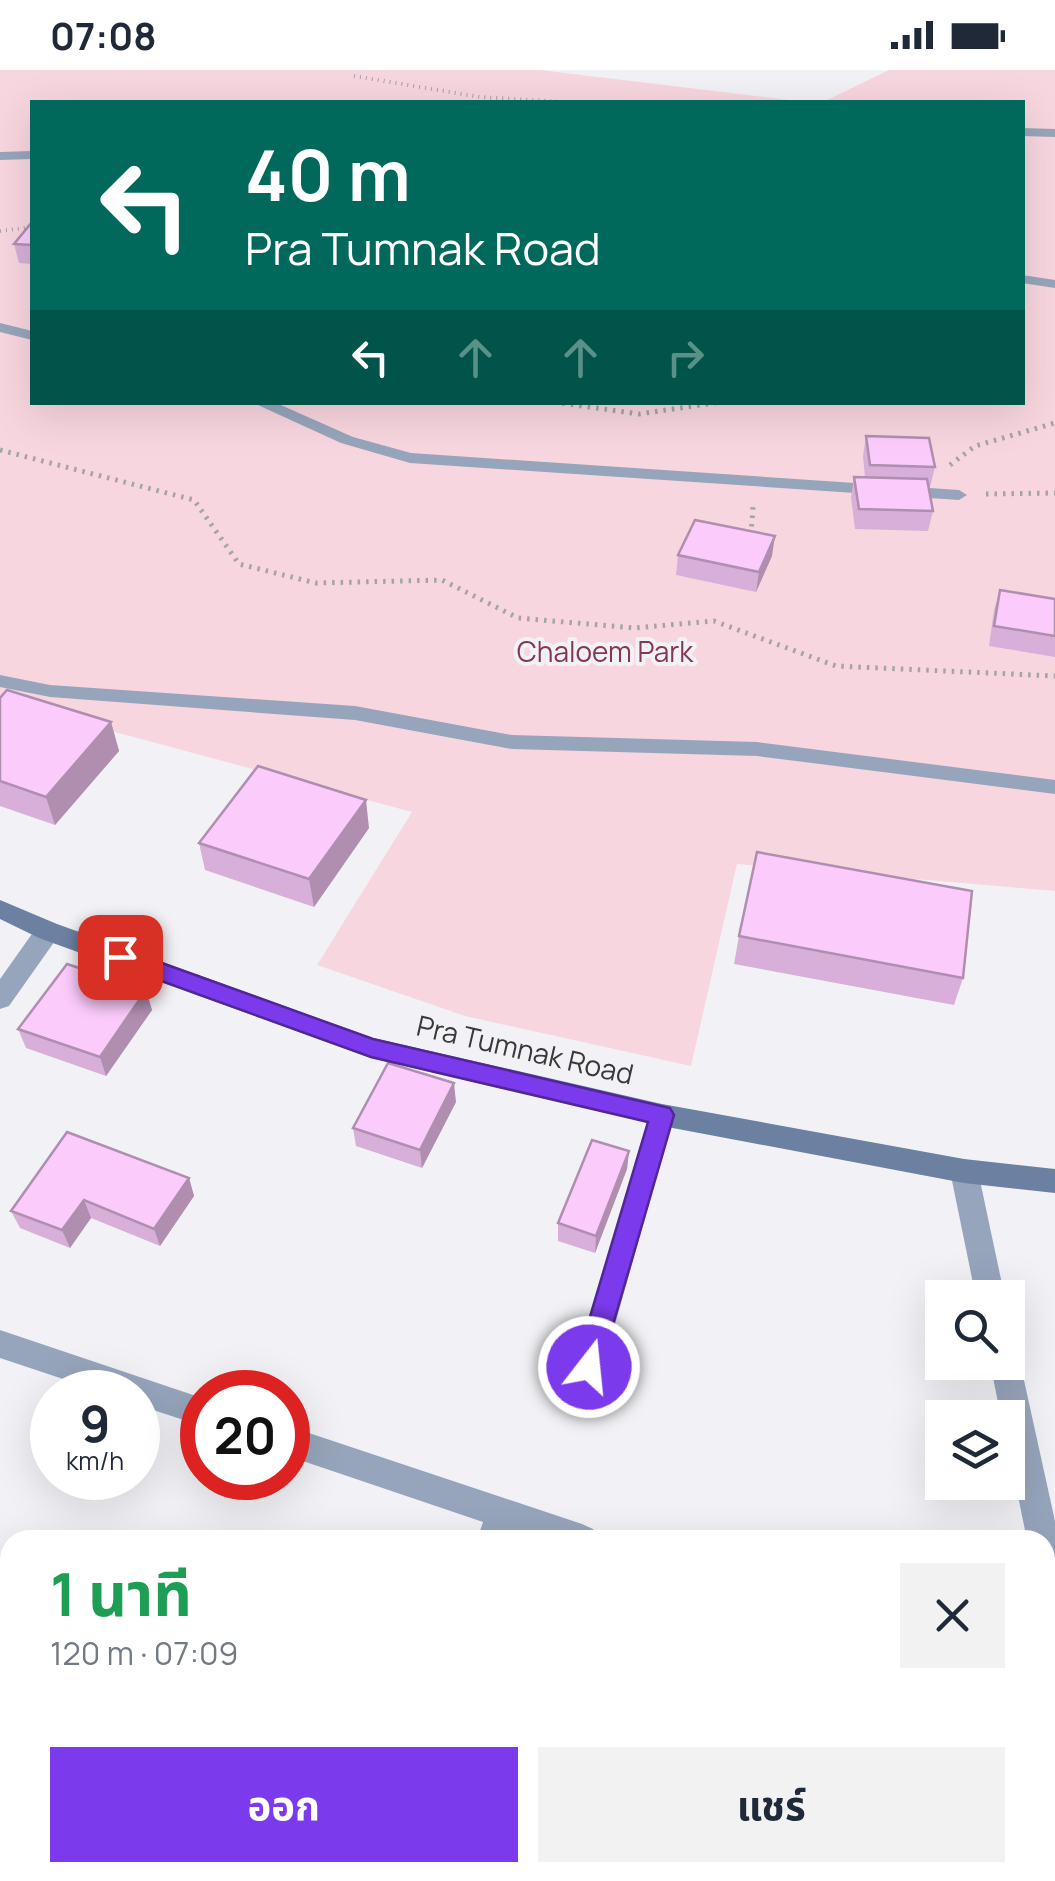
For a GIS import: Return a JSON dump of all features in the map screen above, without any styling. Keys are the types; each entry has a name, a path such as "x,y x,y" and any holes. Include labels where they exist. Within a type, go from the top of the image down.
{"street":[{"path":"1025,132 1055,133"},
{"name":"Pra Tumnak Road","path":"0,909 48,931 371,1048 662,1115 964,1171 1055,1181"},
{"path":"0,1000 48,931"},
{"path":"964,1171 987,1280"},
{"path":"0,1344 180,1405"},
{"path":"1009,1380 1041,1530"},
{"path":"310,1450 498,1527"}],"lane":[{"path":"0,156 30,155"},
{"path":"1025,279 1055,284"},
{"path":"0,327 30,335"},
{"path":"267,405 347,440 410,458 959,495"},
{"path":"0,681 50,691 355,713 512,742 757,749 1055,787"},
{"path":"589,1367 662,1115"}],"path":[{"path":"354,76 480,97 530,100"},
{"path":"0,230 30,227"},
{"path":"576,405 640,414 702,405"},
{"path":"932,493 932,478 975,446 1055,423"},
{"path":"0,450 194,500 239,564 316,583 442,580 518,618 635,628 714,622 836,666 1055,676"},
{"path":"750,551 754,481"},
{"path":"959,495 1055,493"}],"green space":[{"name":"Chaloem Park","path":"0,70 540,70 789,100 30,100 30,405 1025,405 1025,100 827,100 889,70 1055,70 1055,891 737,864 691,1066 465,1016 317,965 412,812 0,701"}],"building":[{"path":"30,224 30,245 14,244"},
{"path":"866,436 929,438 935,467 870,465"},
{"path":"854,477 927,479 933,511 859,509"},
{"path":"695,520 775,536 759,572 678,555"},
{"path":"1000,590 1055,599 1055,636 994,626"},
{"path":"7,690 111,722 46,797 0,781 0,698"},
{"path":"258,766 366,800 309,879 199,843"},
{"path":"757,852 972,891 963,978 739,936"},
{"path":"67,964 146,990 100,1057 18,1029"},
{"path":"388,1063 454,1083 420,1150 353,1128"},
{"path":"67,1132 189,1178 154,1229 84,1200 62,1230 11,1211"},
{"path":"592,1140 629,1151 596,1236 558,1223"}],"route":[{"path":"120,957 371,1048 662,1115 589,1367"}]}
